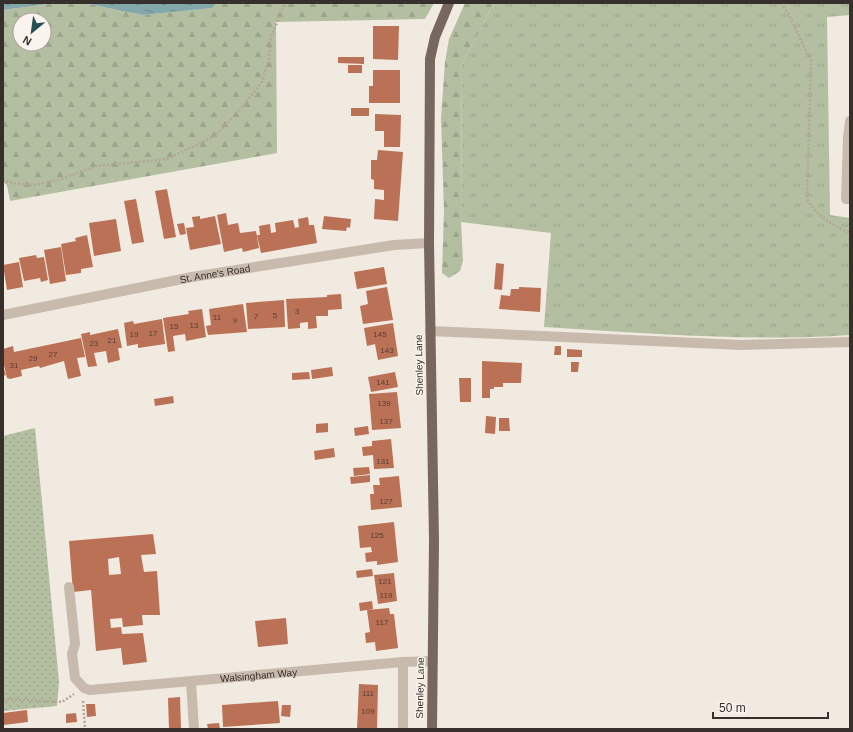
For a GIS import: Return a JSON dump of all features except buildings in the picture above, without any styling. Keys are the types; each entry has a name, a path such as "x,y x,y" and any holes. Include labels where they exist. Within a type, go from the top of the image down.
{"main road":[{"name":"Shenley Lane","path":"432,729 434,541 428,243 430,59 435,37 449,3"}],"street":[{"path":"850,121 846,199 850,199"},
{"name":"St. Anne's Road","path":"3,315 192,277 394,245 428,243"},
{"path":"430,331 741,345 850,342"},
{"path":"69,587 75,644 72,654 73,665 75,678 84,688"},
{"name":"Walsingham Way","path":"84,688 98,691 403,662 433,661"},
{"name":"Shenley Lane","path":"403,662 403,729"},
{"path":"191,682 194,729"}],"path":[{"path":"3,179 12,183 34,185 61,179 96,166 167,159 215,136 238,112 262,82 270,60 271,37 285,3"},
{"path":"780,3 789,15 811,61 807,199 830,224 850,233"},
{"path":"3,699 62,702 84,688"},
{"path":"84,688 83,705 85,729"}],"green space":[{"path":"55,3 83,3 143,15 211,8 216,3 434,3 425,19 276,22 277,153 10,201 7,185 3,181 3,10"},
{"path":"465,3 494,3 462,64 461,222 463,261 460,271 449,278 442,273 444,211 441,118 445,62 449,39"},
{"path":"494,3 850,3 850,15 827,17 830,215 850,218 850,335 774,338 735,337 544,327 551,233 461,222 462,64"},
{"path":"35,428 59,682 57,706 3,711 3,436"}],"water":[{"path":"3,3 55,3 3,10"},
{"path":"83,3 216,3 212,8 143,15"}]}
